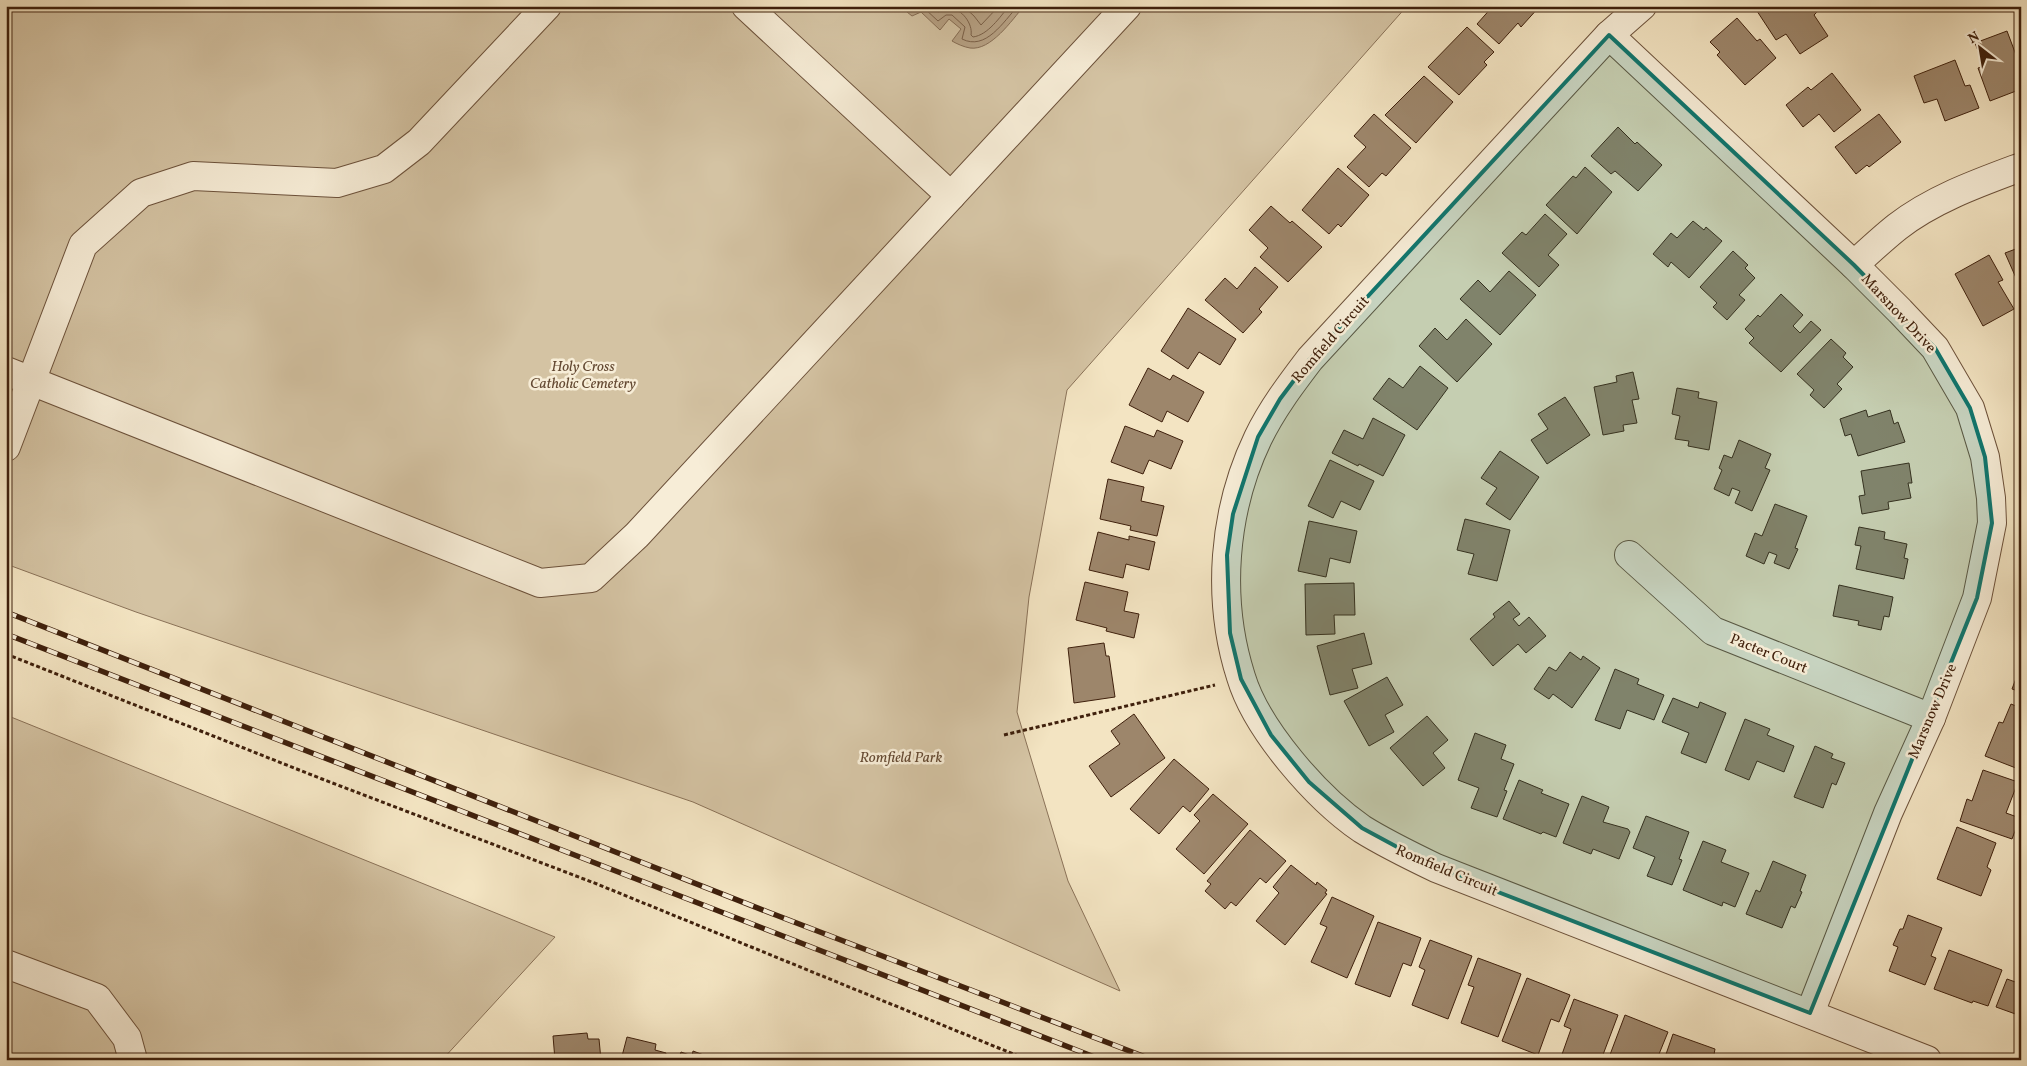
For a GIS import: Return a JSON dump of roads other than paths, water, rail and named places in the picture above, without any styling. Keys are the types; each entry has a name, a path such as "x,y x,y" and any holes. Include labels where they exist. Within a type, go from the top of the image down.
{"street":[{"path":"6,447 83,245 140,193 193,176 337,183 384,169 419,142 547,6"},
{"path":"746,6 951,196"},
{"path":"6,371 540,583 591,578 637,535 1127,6"},
{"name":"Romfield Circuit","path":"1642,6 1609,36 1310,358 1280,399 1258,437 1244,474 1233,514 1227,555 1226,594 1230,633 1241,679 1271,735 1309,782 1336,808 1362,828 1398,850 1436,868 1927,1060"},
{"name":"Marsnow Drive","path":"1609,36 1854,265 1935,348 1970,408 1984,457 1992,523 1977,598 1931,718 1888,813 1810,1013"},
{"path":"1854,265 1910,218 1949,196 2021,167"},
{"name":"Pacter Court","path":"1629,555 1713,631 1931,718"},
{"path":"6,964 97,998 127,1038 133,1060"}],"water":[{"path":"909,6 1024,6 993,40 978,48 970,48 952,41 961,29 949,19 940,30 921,12 912,16 907,12"}],"railway":[{"path":"6,612 768,912 1153,1060"},
{"path":"6,634 1102,1060"}],"park label":[{"name":"Holy Cross Catholic Cemetery","path":"583,374"},
{"name":"Romfield Park","path":"901,757"}]}
